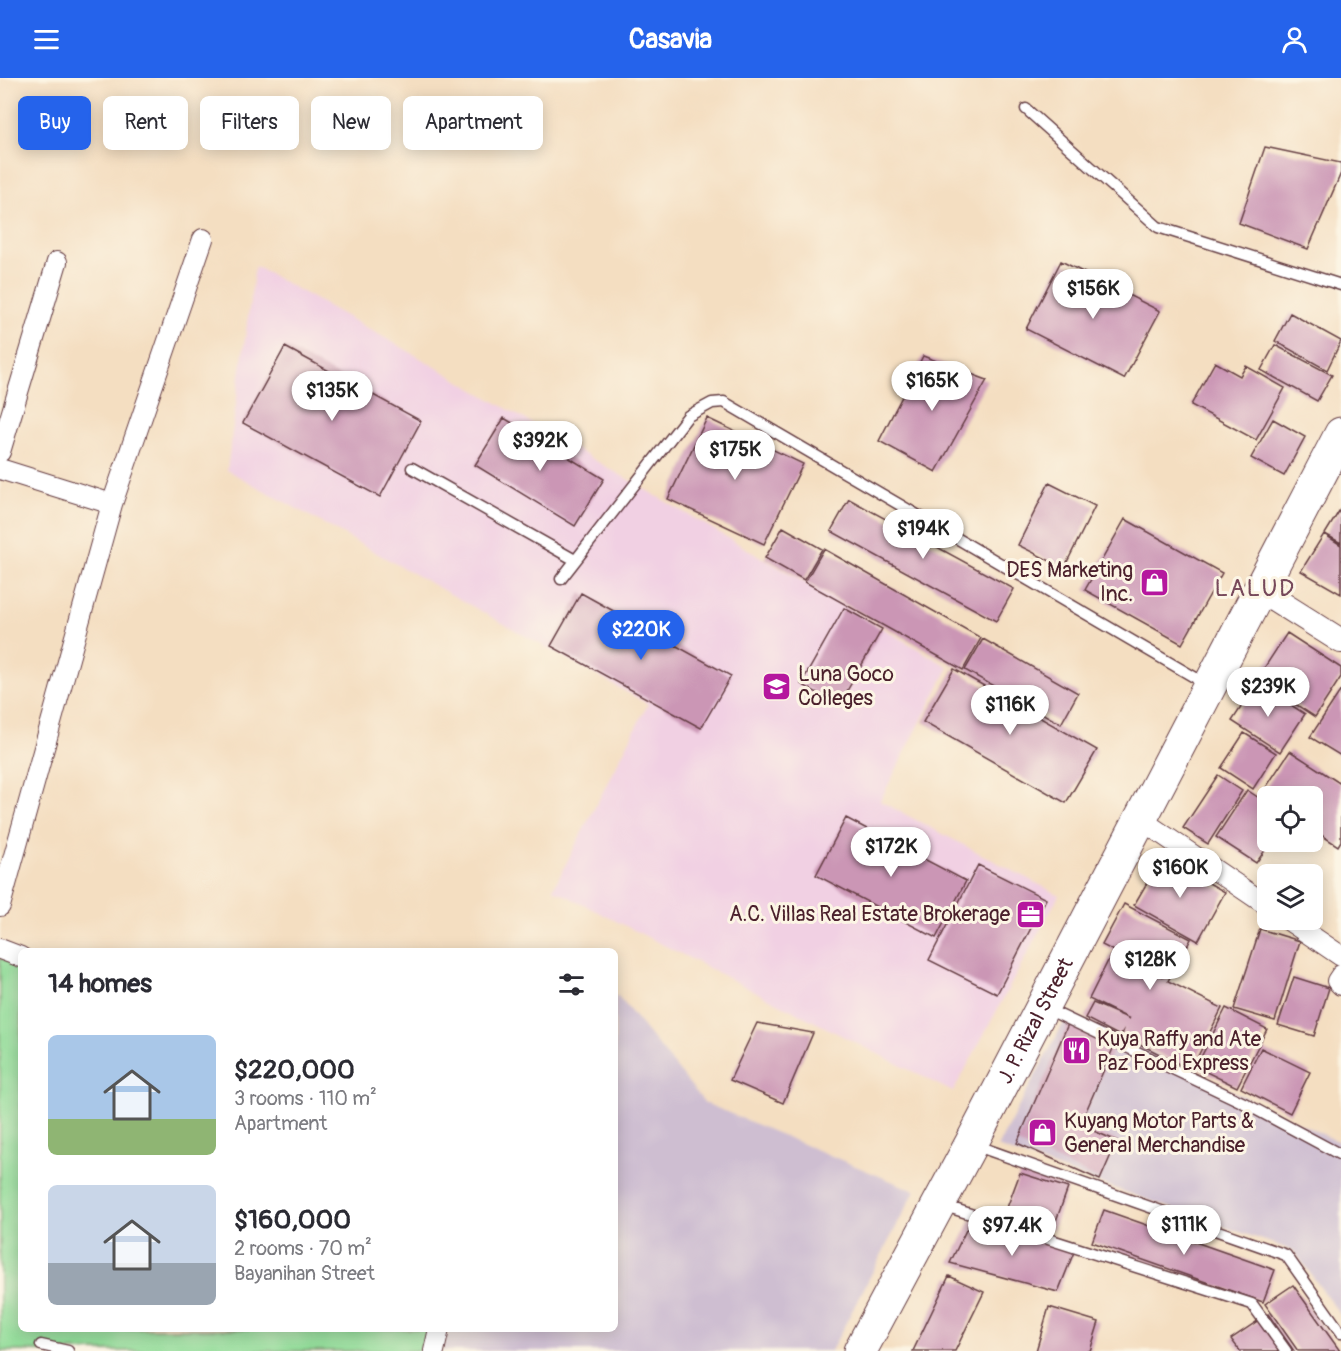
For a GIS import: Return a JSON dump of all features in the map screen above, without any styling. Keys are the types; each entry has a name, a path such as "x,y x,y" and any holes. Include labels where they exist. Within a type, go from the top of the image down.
{"highway":[{"name":"J. P. Rizal Street","path":"860,1351 971,1144 1341,435"}],"street":[{"path":"0,906 112,504 203,239"},
{"path":"0,452 57,261"},
{"path":"0,469 112,504"},
{"path":"1260,590 1341,640"},
{"path":"1140,819 1257,899"},
{"path":"1303,930 1341,956"},
{"path":"0,949 18,956"},
{"path":"1341,975 1337,981 1341,985"},
{"path":"434,1351 438,1332"}],"lane":[{"path":"1026,109 1158,227 1341,285"},
{"path":"561,579 688,416 712,404 724,402 1209,686"},
{"path":"412,468 575,560"},
{"path":"1042,1007 1244,1103 1341,1155"},
{"path":"971,1144 1286,1255 1341,1334"},
{"path":"939,1204 1252,1304 1286,1351"},
{"path":"40,1345 68,1351"}],"shaded area":[{"name":"Luna Goco Colleges","path":"255,266 403,348 949,667 880,801 1059,895 953,1092 553,889 648,704 227,470"},
{"path":"618,996 705,1103 915,1191 831,1351 442,1351 448,1332 618,1332"},
{"path":"1069,1013 1341,1143 1341,1316 1294,1251 997,1147"}],"green space":[{"path":"0,958 18,964 18,1332 432,1332 427,1351 0,1351"}],"building":[{"path":"1265,147 1341,163 1341,173 1308,249 1239,223"},
{"path":"1061,261 1160,311 1124,379 1026,329"},
{"path":"1290,313 1341,341 1327,370 1275,341"},
{"path":"1275,345 1332,375 1317,401 1261,370"},
{"path":"285,347 421,421 380,497 243,423"},
{"path":"923,356 987,380 936,472 879,441"},
{"path":"1215,362 1240,376 1246,366 1285,388 1256,440 1191,405"},
{"path":"504,418 604,479 575,526 475,465"},
{"path":"707,418 803,464 764,544 668,499"},
{"path":"1273,419 1305,437 1284,476 1251,458"},
{"path":"1049,483 1095,506 1064,568 1018,545"},
{"path":"849,499 1014,589 996,621 831,531"},
{"path":"1341,508 1341,543 1325,534"},
{"name":"DES Marketing Inc.","path":"1125,519 1222,573 1182,644 1085,590"},
{"path":"783,527 822,549 804,580 765,558"},
{"path":"1324,534 1341,545 1341,594 1301,571"},
{"path":"824,549 981,638 963,670 805,582"},
{"path":"581,593 731,676 701,728 551,646"},
{"path":"844,608 882,629 839,705 801,684"},
{"path":"1287,633 1341,668 1341,677 1315,717 1257,679"},
{"path":"983,639 1078,693 1061,724 965,670"},
{"path":"954,669 1097,750 1066,803 923,722"},
{"path":"1257,683 1305,714 1280,752 1232,721"},
{"path":"1341,690 1341,756 1310,737"},
{"path":"1244,733 1276,753 1253,789 1221,768"},
{"path":"1290,751 1341,784 1341,841 1338,846 1323,836 1323,786 1267,786"},
{"path":"1218,775 1242,791 1208,844 1183,828"},
{"path":"1247,790 1257,797 1257,852 1264,852 1256,863 1216,837"},
{"path":"846,818 966,881 936,938 816,875"},
{"path":"1162,857 1225,892 1198,941 1134,905"},
{"path":"978,865 1046,899 997,994 929,960"},
{"path":"1124,904 1191,939 1168,981 1222,1008 1191,1070 1122,1035 1124,1029 1120,1036 1085,1018 1093,1003 1130,1019 1089,999 1112,953 1164,977 1102,945"},
{"path":"1260,930 1300,941 1275,1021 1234,1009"},
{"path":"1294,977 1329,988 1314,1036 1278,1025"},
{"path":"1226,1008 1267,1029 1237,1087 1196,1067"},
{"path":"757,1023 813,1033 783,1103 730,1080"},
{"path":"1068,1024 1115,1044 1080,1125 1117,1141 1100,1180 1017,1143"},
{"path":"1261,1048 1310,1072 1290,1113 1241,1088"},
{"path":"1020,1173 1068,1188 1053,1229 1005,1213"},
{"path":"1104,1210 1275,1270 1263,1302 1092,1242"},
{"path":"971,1220 1074,1252 1058,1292 950,1263"},
{"path":"949,1276 984,1292 955,1351 913,1351"},
{"path":"1293,1285 1340,1351 1298,1351 1265,1304"},
{"path":"1049,1307 1099,1322 1090,1351 1036,1351"},
{"path":"1268,1314 1294,1351 1240,1351 1231,1339"}],"place":[{"name":"DES Marketing Inc.","path":"1154,582"},
{"name":"Luna Goco Colleges","path":"777,686"},
{"name":"A.C. Villas Real Estate Brokerage","path":"1031,914"},
{"name":"Kuya Raffy and Ate Paz Food Express","path":"1076,1051"},
{"name":"Kuyang Motor Parts & General Merchandise","path":"1043,1133"}],"district":[{"name":"LALUD","path":"1255,588"}]}
